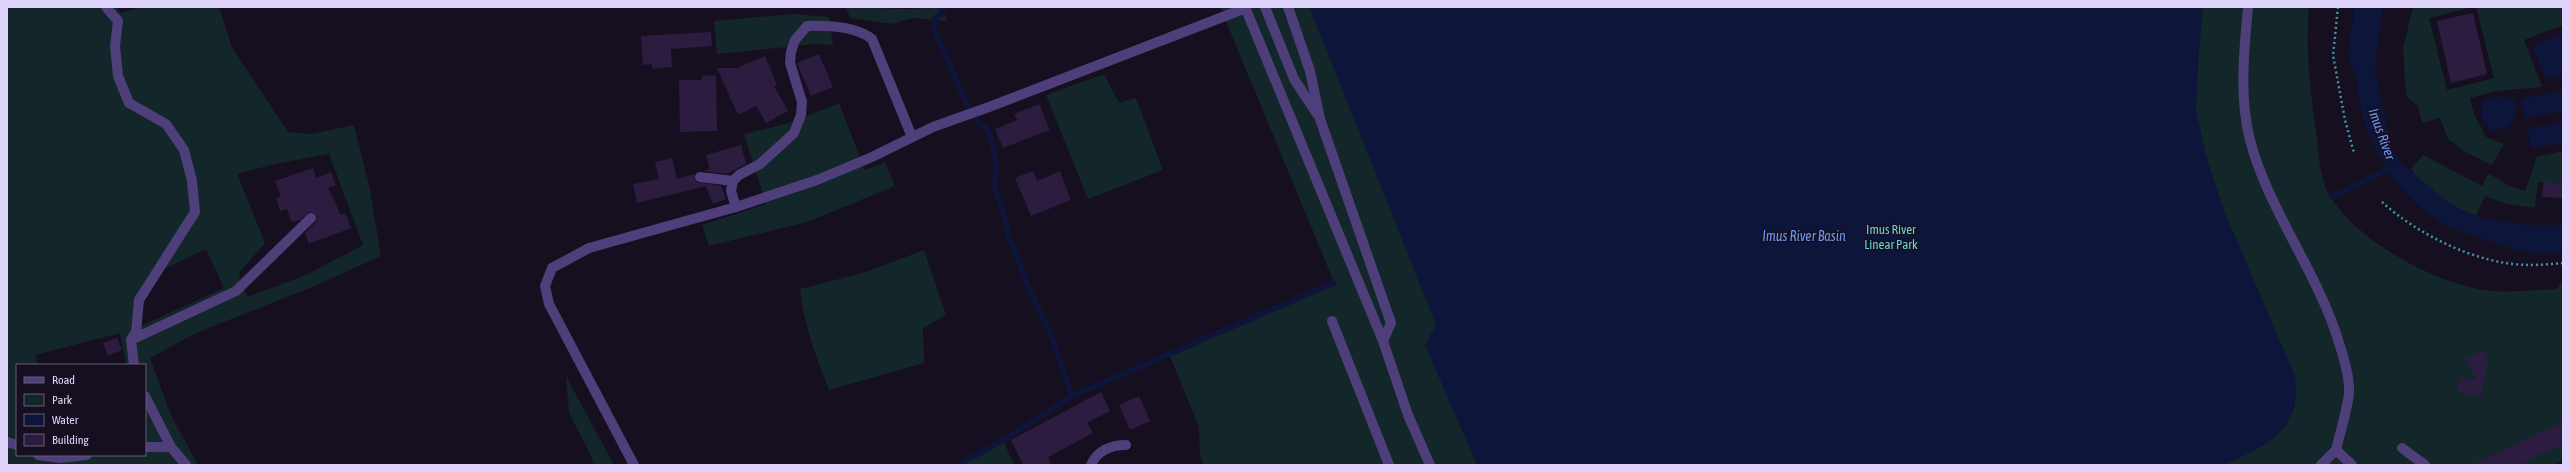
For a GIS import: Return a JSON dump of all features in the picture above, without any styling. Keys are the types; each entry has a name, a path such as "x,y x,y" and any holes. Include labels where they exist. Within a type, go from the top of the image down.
{"street":[{"path":"106,7 118,21 116,46 118,76 129,103 166,124 184,150 192,181 195,212 139,300 136,332 131,340 134,364"},
{"path":"1265,7 1294,78 1320,119"},
{"path":"1288,7 1310,71 1320,119 1391,323 1383,341"},
{"path":"2248,7 2244,81 2246,117 2251,141 2289,232 2333,322 2344,359 2349,393 2336,450 2321,465"},
{"path":"634,465 549,304 545,286 552,268 589,248 736,207 817,180 933,127 997,104 1245,8 1383,341 1408,415 1430,465"},
{"path":"736,207 732,191 733,181 739,175 760,164 794,133 801,114 802,102 790,63 790,52 795,40 808,26 825,25 850,29 865,33 872,39 912,137"},
{"path":"700,177 733,181"},
{"path":"131,340 236,291 311,218"},
{"path":"1332,321 1389,465"},
{"path":"146,398 171,447 186,465"},
{"path":"1092,465 1095,457 1105,450 1117,445 1126,445"},
{"path":"146,447 171,447"},
{"path":"2402,448 2425,465"},
{"path":"2336,450 2352,465"},
{"path":"45,456 60,458 78,456"}],"path":[{"path":"2338,7 2333,55 2345,120 2354,153"},
{"path":"2382,202 2417,230 2441,242 2471,253 2528,265 2563,263"}],"green space":[{"path":"7,7 116,7 121,13 142,7 219,7 232,47 288,132 311,134 354,125 370,189 381,256 317,285 196,333 150,358 170,413 198,465 7,465","holes":["329,154 363,245 306,275 247,297 239,273 265,243 237,174 275,164","206,249 224,288 141,326 144,296 160,271"]},
{"path":"846,7 907,9 943,7 947,21 913,18 892,24 850,18"},
{"name":"Imus River Basin","path":"1220,7 2309,7 2309,74 2320,167 2325,187 2340,210 2374,241 2394,254 2415,266 2458,284 2478,289 2527,291 2557,289 2563,278 2563,460 2553,465 1204,465 1200,455 1199,427 1169,354 1334,282"},
{"path":"2413,7 2473,7 2429,18 2447,90 2494,78 2476,7 2563,7 2563,25 2524,40 2542,87 2496,91 2470,98 2474,114 2486,137 2504,144 2492,165 2464,151 2448,139 2440,118 2422,123 2418,106 2406,96 2403,48"},
{"path":"793,14 829,17 833,45 815,44 717,54 714,21"},
{"path":"1104,74 1119,103 1136,98 1163,170 1088,199 1046,95"},
{"path":"839,103 865,170 885,162 895,186 807,222 709,246 702,225 766,204 744,134 789,123"},
{"path":"2563,151 2563,185 2538,182 2535,208 2506,204 2485,196 2476,216 2440,197 2423,183 2411,169 2423,155 2482,186 2488,173 2509,186 2525,191 2537,157"},
{"path":"924,250 946,315 923,328 924,363 829,390 815,353 804,315 800,289 866,272"},
{"path":"566,376 614,465 590,465 594,462 569,413"},
{"path":"1003,440 1014,465 958,465"}],"water":[{"name":"Imus River Basin","path":"1309,7 2203,7 2196,110 2206,155 2223,208 2295,376 2296,395 2293,410 2287,423 2278,434 2267,443 2254,451 2223,465 1477,465 1425,345 1436,325"},
{"name":"Imus River","path":"2354,7 2382,7 2375,72 2392,148 2401,163 2454,207 2471,214 2497,221 2530,225 2563,225 2563,251 2544,254 2524,252 2457,230 2431,216 2409,196 2381,159 2368,131 2362,112 2355,75 2348,52"},
{"path":"2561,34 2563,73 2546,80 2532,46"},
{"path":"2563,91 2563,111 2525,118 2521,98"},
{"path":"2501,96 2513,99 2516,103 2516,115 2506,128 2492,131 2482,120 2481,104 2484,100"},
{"path":"2563,122 2563,143 2531,149 2527,129"}],"building":[{"path":"2473,13 2487,74 2451,83 2437,21"},
{"path":"711,32 712,46 671,49 672,67 652,69 652,64 643,65 641,36"},
{"path":"819,54 833,87 811,96 797,63"},
{"path":"765,56 777,85 774,86 788,111 766,123 756,106 738,115 717,68 737,68"},
{"path":"716,75 717,131 680,132 679,80 702,80 702,76"},
{"path":"1039,104 1050,130 1003,148 995,129 1017,120 1014,114"},
{"path":"741,145 746,164 726,174 704,171 710,169 706,155"},
{"path":"672,158 677,179 694,174 696,182 721,186 726,199 713,204 706,186 637,203 633,184 659,179 655,162"},
{"path":"313,168 316,178 331,172 336,185 328,188 341,215 345,213 351,228 309,244 305,233 316,222 317,216 310,212 300,220 291,222 287,209 280,211 276,198 281,196 275,181"},
{"path":"1033,171 1037,181 1060,171 1071,200 1031,216 1015,178"},
{"path":"2544,182 2563,184 2563,198 2542,197"},
{"path":"117,338 122,350 108,356 103,343"},
{"path":"2483,350 2488,361 2481,397 2457,392 2461,377 2477,381 2466,359"},
{"path":"1101,392 1110,411 1087,423 1093,433 1048,457 1052,465 1023,465 1011,440"},
{"path":"1139,396 1150,421 1130,430 1119,405"},
{"path":"2563,422 2563,444 2518,465 2471,465"}],"waterway":[{"path":"940,7 942,14 935,18 934,29 969,109"},
{"path":"973,117 988,130 996,159 995,188 1006,221 1007,232 1030,291 1050,332 1072,396"},
{"path":"2332,197 2394,166"},
{"path":"958,465 1003,440 1072,396 1334,283"}],"park label":[{"name":"Imus River Linear Park","path":"1891,236"}]}
